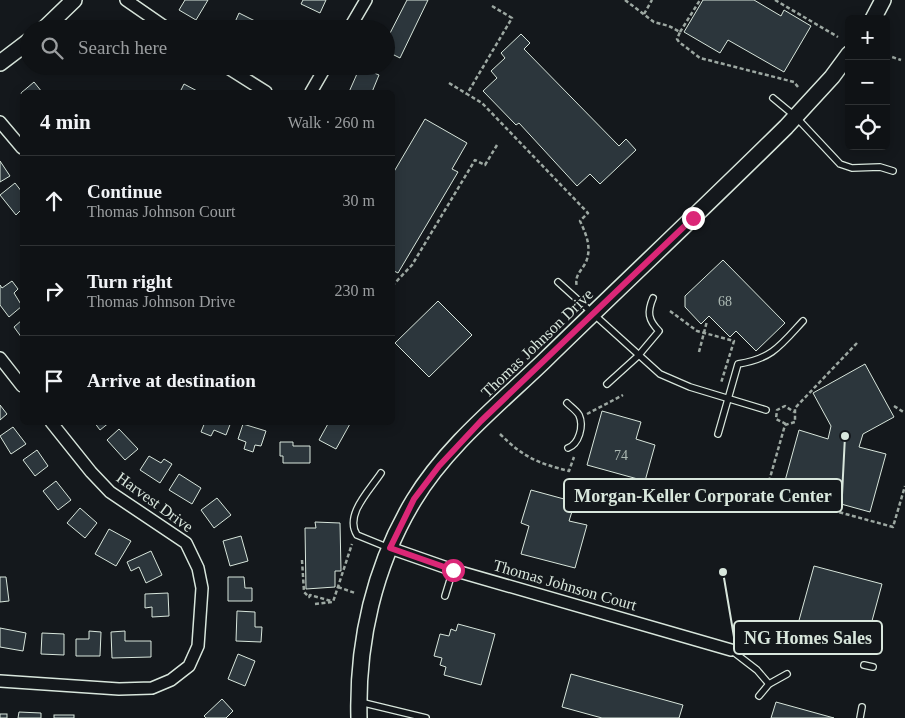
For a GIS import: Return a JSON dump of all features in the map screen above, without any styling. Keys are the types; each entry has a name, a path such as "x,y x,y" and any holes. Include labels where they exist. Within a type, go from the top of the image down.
{"street":[{"path":"53,20 74,0"},
{"path":"126,0 142,5 158,20"},
{"path":"354,20 366,0"},
{"path":"875,15 883,0"},
{"path":"0,62 20,48"},
{"name":"Thomas Johnson Drive","path":"359,718 358,702 363,639 375,585 390,548 414,499 439,466 481,421 796,117 845,59"},
{"path":"239,75 263,90"},
{"path":"312,90 321,75"},
{"path":"0,122 20,146"},
{"path":"0,358 20,383"},
{"name":"Harvest Drive","path":"0,682 119,689 152,688 171,680 189,666 198,646 202,588 198,568 186,543 110,492 91,472 54,425"},
{"name":"Thomas Johnson Court","path":"390,548 453,570 731,650"}],"lane":[{"path":"773,98 796,117 840,164 852,168 880,167 893,171"},
{"path":"558,282 660,374 690,387 766,410"},
{"path":"606,384 638,356 659,331 648,316 653,298"},
{"path":"718,434 738,364 756,362 773,353 803,321"},
{"path":"567,403 578,413 580,420 578,440 573,446 568,448"},
{"path":"381,473 354,512 353,526 357,535 390,548"},
{"path":"445,596 453,570"},
{"path":"731,650 757,670 769,684"},
{"path":"864,665 873,667"},
{"path":"759,696 769,684 787,674"},
{"path":"358,702 403,715 426,718"},
{"path":"860,718 862,707"}],"path":[{"path":"625,0 654,22 680,32"},
{"path":"644,14 652,0"},
{"path":"700,0 680,32 677,38 678,42 700,58 794,82 798,87"},
{"path":"775,0 838,37"},
{"path":"467,94 512,18 492,6"},
{"path":"890,56 901,60"},
{"path":"449,84 482,103 588,214 580,222 587,235 588,251 585,263 577,274 576,284 580,289"},
{"path":"395,283 412,265 475,160 485,165 497,145"},
{"path":"670,311 688,326 704,333 734,341 721,383"},
{"path":"699,352 707,321"},
{"path":"760,512 785,425 795,422 794,408 858,343"},
{"path":"788,424 776,419 777,410 785,406 794,412"},
{"path":"894,406 905,413"},
{"path":"766,492 893,527 905,486"},
{"path":"333,602 352,544"},
{"path":"302,560 304,592 309,597 310,595 333,602"},
{"path":"338,587 355,593"},
{"path":"315,604 333,602"}],"building":[{"path":"185,0 208,0 196,20 179,10"},
{"path":"303,0 326,0 320,13 301,4"},
{"path":"407,0 428,0 400,58 395,56 395,23"},
{"path":"703,0 754,0 781,16 784,10 811,26 784,72 728,40 720,53 684,32"},
{"path":"239,13 253,20 236,20"},
{"path":"521,34 530,43 524,49 619,146 626,139 636,150 600,184 590,174 577,186 519,123 516,125 483,91 497,78 491,71 505,58 501,53"},
{"path":"356,75 379,75 373,90 350,90"},
{"path":"34,82 40,90 24,90"},
{"path":"184,84 195,90 181,90"},
{"path":"425,119 467,143 452,169 458,172 398,273 395,272 395,170"},
{"path":"0,161 10,176 0,182"},
{"path":"15,183 20,189 20,211 16,215 0,195"},
{"path":"723,260 785,323 756,351 736,331 730,337 709,316 701,324 685,307 685,296"},
{"path":"12,281 18,289 14,293 20,303 20,308 9,317 0,305 0,285 2,288"},
{"path":"438,301 472,335 429,377 395,343"},
{"path":"20,322 20,335 14,327"},
{"path":"865,364 894,417 863,434 859,447 886,454 870,512 783,488 799,430 828,439 831,426 813,393"},
{"path":"0,405 7,414 0,420"},
{"path":"602,411 641,422 636,439 655,445 645,481 587,465"},
{"path":"96,425 106,425 100,430"},
{"path":"204,425 230,425 226,435 214,430 211,436 201,432"},
{"path":"243,425 266,431 261,446 255,445 253,452 244,449 246,442 238,439"},
{"path":"327,425 349,425 336,449 319,440"},
{"path":"13,427 26,444 11,454 0,436"},
{"path":"119,429 138,449 125,460 107,440"},
{"path":"280,442 293,442 293,446 310,446 310,463 283,463 283,456 280,456"},
{"path":"37,450 48,466 35,476 23,460"},
{"path":"149,456 161,463 164,459 172,464 160,483 140,470"},
{"path":"179,474 201,488 192,504 169,490"},
{"path":"56,481 71,500 58,510 43,491"},
{"path":"531,490 575,502 569,521 587,525 575,568 521,554 529,526 521,523"},
{"path":"217,498 231,515 214,528 201,510"},
{"path":"80,508 97,523 85,538 67,523"},
{"path":"315,522 340,523 341,571 335,571 335,587 306,589 305,528 316,528"},
{"path":"109,529 131,541 116,566 95,554"},
{"path":"241,536 248,561 230,566 223,541"},
{"path":"151,551 162,575 146,583 139,567 131,571 127,562"},
{"path":"814,566 882,584 866,643 798,624"},
{"path":"0,577 6,577 9,601 0,602"},
{"path":"228,577 244,577 245,588 252,588 252,601 228,601"},
{"path":"168,593 169,616 152,617 152,607 145,608 145,594"},
{"path":"237,611 255,612 255,627 262,627 261,642 236,641"},
{"path":"458,624 495,634 481,685 444,675 446,667 440,665 442,658 434,656 440,634 449,636 451,629 456,631"},
{"path":"0,628 26,633 23,651 0,647"},
{"path":"89,631 101,632 100,656 76,656 76,639 89,639"},
{"path":"125,631 125,641 151,641 151,657 112,658 111,632"},
{"path":"42,633 64,634 64,655 41,654"},
{"path":"238,654 255,661 245,686 228,679"},
{"path":"571,674 683,705 679,718 602,718 562,707"},
{"path":"222,699 233,711 226,718 206,718 204,716"},
{"path":"776,702 834,718 771,718"},
{"path":"19,712 41,713 41,718 18,718"},
{"path":"0,714 7,714 7,718 0,718"},
{"path":"54,715 74,715 74,718 54,718"}],"place":[{"name":"Morgan-Keller Corporate Center","path":"845,436"},
{"name":"NG Homes Sales","path":"723,572"}],"route":[{"path":"453,570 390,548 404,516 414,499 439,466 481,421 693,218"}]}
